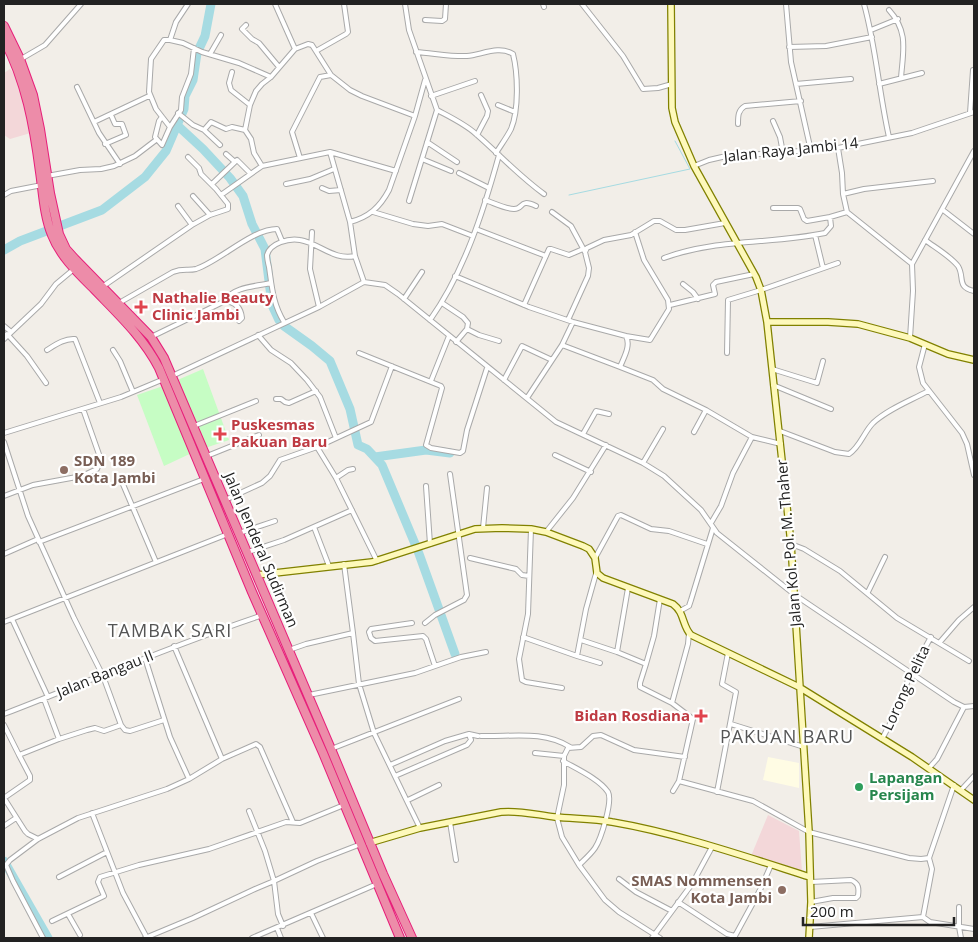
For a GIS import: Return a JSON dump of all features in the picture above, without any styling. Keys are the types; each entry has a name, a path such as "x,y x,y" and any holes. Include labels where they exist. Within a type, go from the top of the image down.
{"highway":[{"name":"Jalan Jenderal Sudirman","path":"5,30 20,59 35,101 52,222"},
{"name":"Jalan Jenderal Sudirman","path":"4,40 16,63 28,103 42,184 60,251 74,269 102,287 119,303 151,337 164,358 412,938"},
{"name":"Jalan Jenderal Sudirman","path":"55,235 87,278 144,342 164,379 400,938"},
{"path":"188,436 195,429"},
{"path":"274,640 282,636"},
{"path":"302,707 311,703"},
{"path":"334,779 342,775"}],"street":[{"path":"20,59 45,45 81,4"},
{"path":"170,40 176,22 188,4"},
{"path":"275,4 295,49"},
{"path":"316,51 348,32 344,4"},
{"path":"404,4 416,52 437,110 477,134 524,179 544,194"},
{"path":"425,20 445,19 446,4"},
{"path":"582,4 623,56 643,89 658,88 672,84"},
{"name":"Jalan Kol. Pol. M. Thaher","path":"671,4 672,108 674,122 694,166 754,274 761,290 767,322 773,385 780,431 795,595 811,879 809,938"},
{"path":"786,4 789,47 811,151"},
{"path":"864,4 871,30 889,137"},
{"path":"889,10 898,20 901,27 904,45 901,78"},
{"path":"871,30 898,20"},
{"path":"246,25 242,30 259,43 279,67"},
{"path":"210,54 221,35"},
{"path":"789,47 826,46 872,37"},
{"path":"170,127 150,96 151,59 164,40 170,40 239,63 271,77"},
{"path":"245,130 250,104 258,88 271,77 295,49 308,44 312,45 331,75 350,90 416,116"},
{"path":"162,117 159,121 155,137 162,145 170,127 180,115 184,90 191,74 196,49"},
{"path":"416,52 468,56 498,50 513,54 516,67 514,112 510,131 497,154 474,236 442,303 430,320"},
{"path":"972,113 973,70"},
{"path":"232,72 231,90 250,104"},
{"path":"879,84 922,73"},
{"path":"300,158 292,136 293,128 320,77 331,75"},
{"path":"796,84 850,79"},
{"path":"350,222 373,212 383,201 396,172 416,116 426,80"},
{"path":"431,96 475,81"},
{"path":"77,87 105,144 120,164"},
{"path":"477,134 488,111 481,95"},
{"path":"94,122 150,96"},
{"path":"738,124 740,109 745,106 801,102"},
{"path":"498,106 514,112"},
{"path":"409,201 437,110"},
{"name":"Jalan Raya Jambi 14","path":"694,166 722,157 838,148 912,133 972,113"},
{"path":"105,144 126,135 122,124 115,124 111,115"},
{"path":"180,115 204,130 220,145"},
{"path":"773,121 780,137 783,153"},
{"path":"204,130 211,122 226,129 232,127 245,130 251,139 254,153 262,166"},
{"path":"47,176 114,166 136,156 156,140"},
{"path":"427,142 457,162"},
{"path":"838,148 847,212 912,264"},
{"path":"910,338 913,291 912,264 974,151"},
{"path":"221,195 262,166 330,152 396,172"},
{"path":"330,152 350,222 355,256 364,282"},
{"path":"226,154 235,162 238,161 250,173"},
{"path":"102,287 192,225 228,208 228,204 221,195 188,157"},
{"path":"422,159 452,171"},
{"path":"212,184 235,162"},
{"path":"286,184 334,169"},
{"path":"459,173 489,188"},
{"path":"843,194 932,181"},
{"path":"4,195 11,191 42,184"},
{"path":"322,188 328,191 341,190"},
{"path":"193,196 210,215"},
{"path":"485,200 513,209 526,202 536,206"},
{"path":"178,206 192,225"},
{"path":"773,208 798,208 807,221 847,212"},
{"path":"943,210 974,234"},
{"path":"373,212 413,224 428,226 442,224 474,236"},
{"path":"527,398 562,345 589,273 584,251 572,226 552,212"},
{"path":"664,258 688,251 825,233 831,226 830,217"},
{"path":"524,305 550,248 568,255 584,251 604,240 616,236 626,236 657,221 676,230 725,223"},
{"path":"119,303 174,272 182,269 196,269 263,232 277,229 282,241"},
{"path":"476,229 546,256"},
{"path":"312,232 310,269 319,306"},
{"path":"635,232 644,260 670,305"},
{"path":"815,235 823,268"},
{"path":"284,322 276,309 269,284 267,255 272,247 282,241 302,240 332,254 355,256"},
{"path":"925,240 954,262 960,271 962,284 974,292"},
{"path":"727,352 728,300 838,263"},
{"path":"4,338 32,313 56,284 74,269"},
{"path":"404,299 422,272"},
{"path":"670,305 716,294 713,285 716,282 754,274"},
{"path":"456,276 524,305 571,321 626,336 650,340 665,317 670,305"},
{"path":"172,376 319,306 364,282 385,286 404,299 556,422 643,463 664,476 701,510 712,525 795,595 954,702 964,707 974,706"},
{"path":"151,337 225,301 228,295 234,292 269,284"},
{"path":"683,284 694,292 698,299"},
{"path":"225,301 239,308 242,313 242,318 239,321"},
{"path":"442,303 468,323 467,329 456,342"},
{"path":"767,322 858,324 910,338 948,354 974,360"},
{"path":"4,326 46,383"},
{"path":"467,329 479,335 499,340"},
{"path":"258,335 276,354 299,370 316,391 336,438"},
{"path":"431,381 449,336"},
{"path":"620,367 628,345 626,336"},
{"path":"47,350 59,342 71,338 74,339 100,403"},
{"path":"925,344 919,367 923,383 962,433 972,457 974,475"},
{"path":"562,345 648,378 663,389 706,410 752,437 781,444"},
{"path":"504,380 522,346 552,360"},
{"path":"113,350 133,392"},
{"path":"358,353 431,381 442,388 427,446 461,453 487,368"},
{"path":"772,369 817,384 823,361"},
{"path":"225,500 262,483 270,476 280,460 317,447 370,423 374,418 392,366"},
{"path":"4,433 83,409 164,379"},
{"path":"773,385 831,409"},
{"path":"276,399 289,403 316,391"},
{"path":"780,431 829,450 848,454 879,419 928,391"},
{"path":"195,429 256,401"},
{"path":"4,496 39,484 82,476 100,467 100,458 83,409"},
{"path":"583,434 596,410 610,414"},
{"path":"694,432 706,410"},
{"path":"643,463 663,429"},
{"path":"207,456 259,435"},
{"path":"680,611 689,606 712,525 733,474 752,437"},
{"path":"4,442 6,456 38,541 103,676 121,725 125,730 130,731 164,720"},
{"path":"546,532 569,504 606,445"},
{"path":"317,447 336,478 377,561"},
{"path":"555,455 590,472"},
{"path":"336,478 353,469"},
{"path":"425,623 442,611 464,600 467,595 450,474"},
{"path":"4,554 206,478"},
{"path":"122,482 156,562"},
{"path":"426,486 430,544"},
{"path":"483,528 487,488"},
{"path":"246,552 284,540 352,510"},
{"path":"595,558 618,516 621,515 651,529 669,531 707,544"},
{"path":"238,533 275,521"},
{"path":"314,527 328,566"},
{"path":"257,574 377,561 474,529 531,529 546,532 586,547 595,558 597,574 603,578 673,604 680,611 686,630 689,633 799,687 929,768 974,800"},
{"path":"531,529 528,614 519,659 522,681 562,688"},
{"path":"4,622 228,534"},
{"path":"791,544 804,549 840,571 868,592 897,618 969,660"},
{"path":"868,592 885,557"},
{"path":"470,558 516,569 522,575 529,576"},
{"path":"344,564 359,684 374,733 420,828"},
{"path":"577,656 586,609 597,570"},
{"path":"618,652 628,588"},
{"path":"660,599 654,636 640,686 672,703 693,720 679,782 673,791"},
{"path":"940,642 974,606"},
{"name":"Jalan Bangau II","path":"4,714 174,646 263,615"},
{"path":"12,619 46,698 59,739"},
{"path":"412,623 371,629 369,632 371,639 375,641 423,636 426,639 435,666"},
{"path":"289,650 353,632"},
{"path":"672,703 688,644 689,633"},
{"path":"524,637 600,663"},
{"name":"Lorong Pelita","path":"882,739 911,673 931,637"},
{"path":"581,640 618,652 646,664"},
{"path":"174,646 222,759"},
{"path":"308,695 414,673 461,657 486,652"},
{"path":"717,792 736,692 722,685 728,653"},
{"path":"145,658 164,720 189,779"},
{"path":"332,749 459,699"},
{"path":"929,768 937,759 964,707"},
{"path":"731,724 804,746"},
{"path":"4,725 30,776 30,780 4,798 28,834 38,839"},
{"path":"19,755 59,739 94,728 104,731 121,725"},
{"path":"390,765 445,741 469,734 479,736 539,736 560,741 570,747 581,747 593,736 601,735 634,750 685,757"},
{"path":"395,776 467,745 471,740 469,734"},
{"path":"43,938 13,881 7,863 38,839 78,818 167,790 222,759 258,744 293,822"},
{"path":"570,747 566,749 564,759 564,785 557,818 560,832 579,865 598,891 612,906 653,936 660,938"},
{"path":"535,753 564,759 608,792 609,798 605,821 595,848 579,865"},
{"path":"961,790 974,776"},
{"path":"679,782 758,803 809,832 909,858 929,858"},
{"path":"923,917 932,869 929,858 954,785"},
{"path":"408,800 439,786"},
{"path":"52,921 104,896 98,880 100,877 209,849 286,822 300,823 344,804"},
{"path":"248,811 258,833 274,881 278,914 283,926"},
{"path":"370,842 420,828 508,811 557,818 605,821 712,848 811,879 855,881 859,888 856,898 833,898 811,902"},
{"path":"92,813 123,893 146,938 317,861 361,844"},
{"path":"4,826 16,818"},
{"path":"450,822 456,860"},
{"path":"653,936 692,884 712,848"},
{"path":"59,877 107,852"},
{"path":"678,902 727,934 735,936 771,865"},
{"path":"619,879 636,892 672,911"},
{"path":"252,938 377,884"},
{"path":"959,907 961,938"},
{"path":"68,914 80,935"},
{"path":"311,914 323,938"},
{"path":"810,927 923,917 930,922 974,929"},
{"path":"276,928 281,938"}],"shaded area":[{"path":"10,69 15,75 19,74 34,132 10,139 4,135 4,73"},
{"path":"768,757 799,763 799,788 763,780"},
{"path":"768,815 799,831 802,871 751,856"}],"green space":[{"path":"203,369 229,440 196,451 164,466 137,395"}],"waterway":[{"path":"4,250 20,241 102,210 145,177 166,151 184,109 185,96 193,80 197,53 205,36 211,4"},
{"path":"177,125 230,178 243,196 252,224 265,249 272,305 279,320"},
{"path":"569,195 690,169 675,141"},
{"path":"284,326 330,361 350,409 358,445 367,449 382,465 418,551 455,654"},
{"path":"375,457 426,450 450,453"},
{"path":"4,861 48,938"}],"place":[{"name":"Nathalie Beauty Clinic Jambi","path":"141,307"},
{"name":"Puskesmas Pakuan Baru","path":"220,434"},
{"name":"SDN 189 Kota Jambi","path":"64,470"},
{"name":"Bidan Rosdiana","path":"701,716"},
{"name":"Lapangan Persijam","path":"859,787"},
{"name":"SMAS Nommensen Kota Jambi","path":"782,890"}],"district":[{"name":"TAMBAK SARI","path":"170,631"},
{"name":"PAKUAN BARU","path":"787,737"}]}
